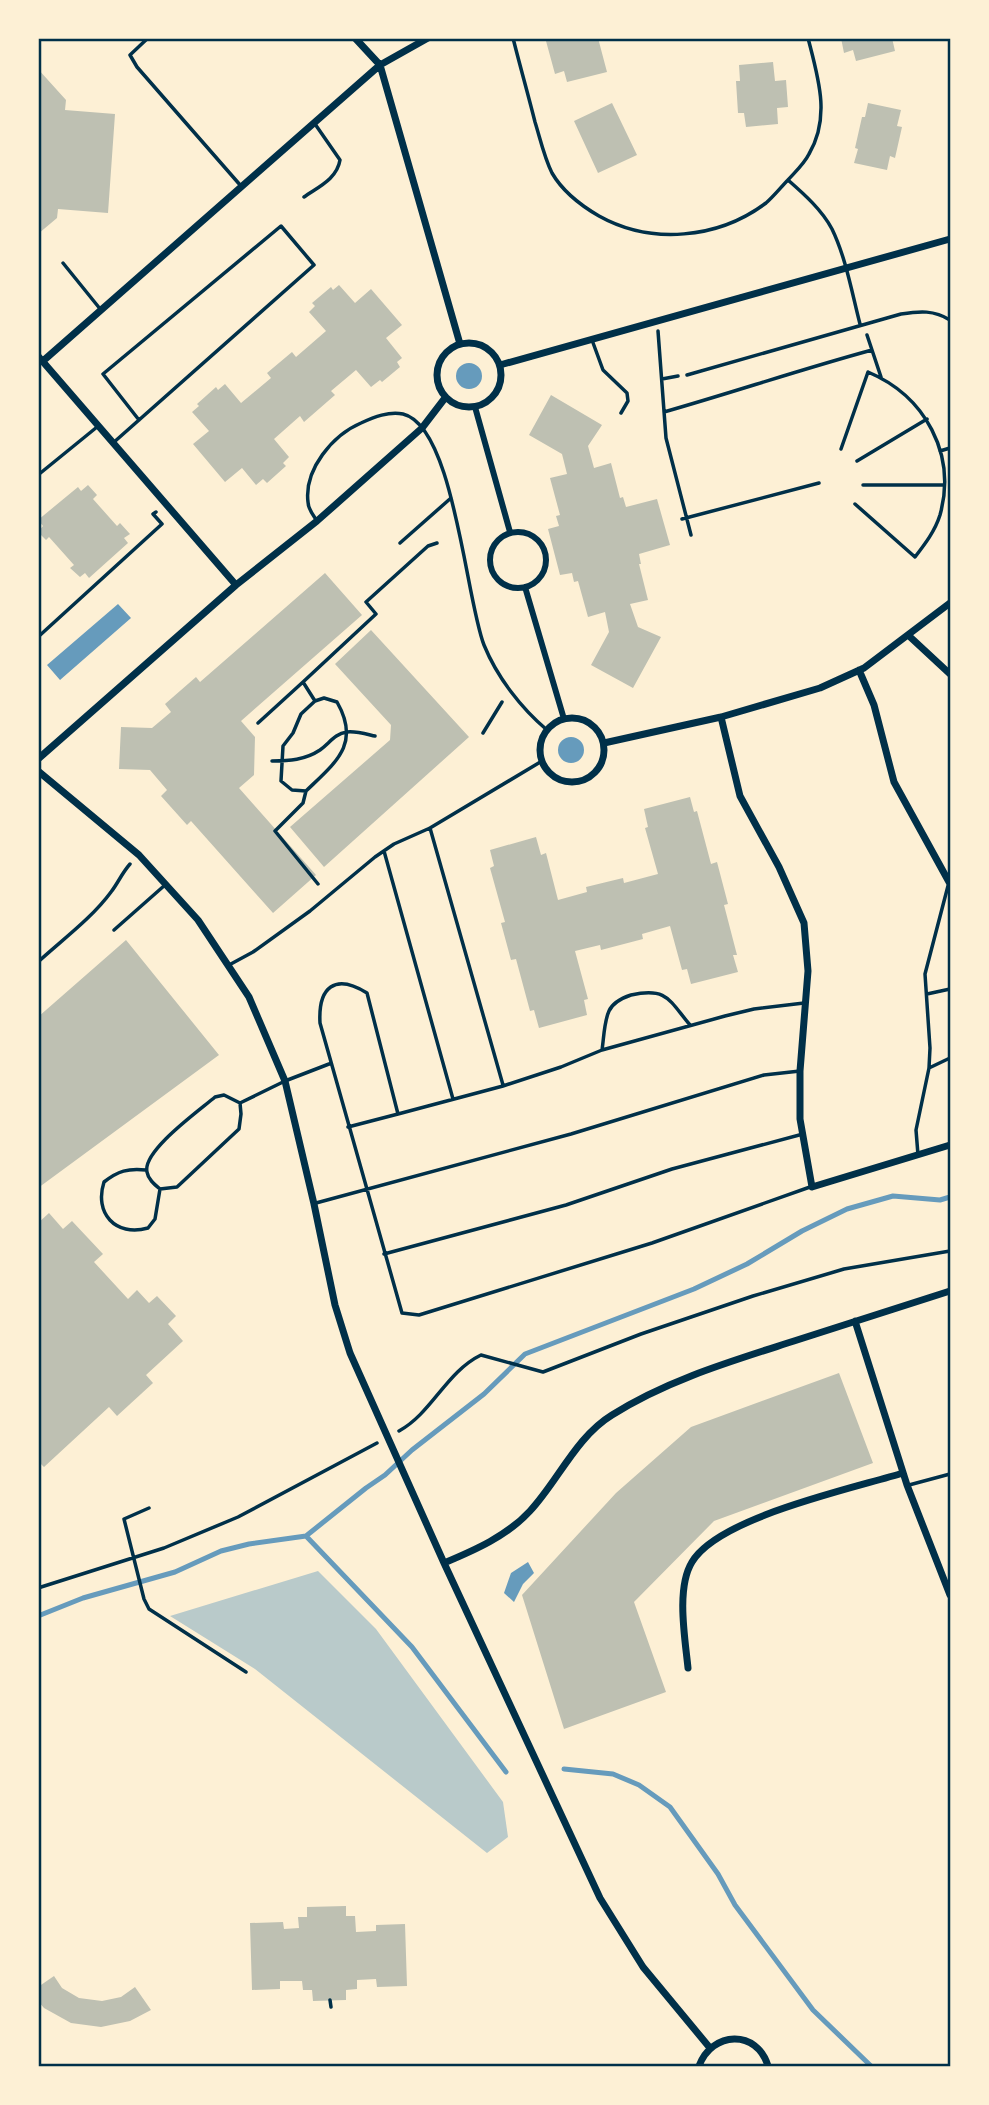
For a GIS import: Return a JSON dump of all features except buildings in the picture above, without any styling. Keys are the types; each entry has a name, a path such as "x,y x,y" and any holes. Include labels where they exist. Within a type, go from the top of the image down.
{"street":[{"path":"355,38 380,65 460,344"},
{"path":"236,585 41,358 101,310 380,65 428,38"},
{"path":"500,365 950,239"},
{"path":"460,344 480,344 495,356 500,365 502,376 494,396 475,407 464,408 445,398 436,378 442,357 460,344"},
{"path":"38,759 236,585 317,521 422,428 445,398"},
{"path":"475,407 510,532"},
{"path":"510,532 524,532 534,536 545,552 546,562 541,576 525,587 515,588 500,583 489,566 494,543 510,532"},
{"path":"525,587 564,719"},
{"path":"604,743 721,717 820,688 859,670 950,603"},
{"path":"908,635 950,674"},
{"path":"859,670 874,705 894,782 949,882"},
{"path":"721,717 740,796 779,867 804,923 808,971 800,1071 803,1134 812,1187 950,1145"},
{"path":"575,718 594,726 604,743 602,763 588,778 578,782 556,778 542,761 540,750 547,730 564,719 575,718"},
{"path":"38,771 139,855 198,920 249,997 285,1081 341,1329 382,1426 600,1898 643,1967 710,2048"},
{"path":"444,1563 504,1534 527,1514 585,1438 609,1416 650,1394 747,1356 950,1291"},
{"path":"855,1321 907,1485 950,1595"},
{"path":"688,1668 682,1599 691,1563 712,1541 740,1524 903,1473"},
{"path":"699,2067 710,2048 732,2039 754,2045 763,2053 768,2067"}],"lane":[{"path":"148,38 130,55 137,67 241,186"},
{"path":"513,38 541,142 552,172 566,193 615,225 640,232 670,235 702,232 746,216 768,201 809,156 819,133 822,104 808,38"},
{"path":"304,197 339,169 340,160 314,122"},
{"path":"789,180 831,228 861,324"},
{"path":"113,443 139,420 314,265 281,226 103,374 139,420"},
{"path":"63,263 101,310"},
{"path":"687,375 861,324 923,310 950,320"},
{"path":"592,340 603,370 627,393 628,401 621,413"},
{"path":"317,521 307,505 308,491 317,463 334,440 359,424 384,414 404,415 422,428 436,451 451,498 484,645 503,680 530,715 547,730"},
{"path":"38,475 99,426"},
{"path":"400,543 451,498"},
{"path":"229,965 310,911 384,851 430,828 542,761"},
{"path":"430,828 503,1086"},
{"path":"384,851 453,1099"},
{"path":"918,1155 916,1130 929,1068 930,1048 925,974 949,882"},
{"path":"114,930 166,884"},
{"path":"398,1114 367,993 357,987 343,984 332,986 323,994 319,1007 320,1023 402,1313 419,1315 652,1243 812,1187"},
{"path":"927,994 950,989"},
{"path":"601,1050 609,1010 615,1002 626,997 649,991 659,993 669,999 690,1025"},
{"path":"348,1127 503,1086 561,1067 601,1050 690,1025 754,1009 806,1003"},
{"path":"929,1068 950,1058"},
{"path":"240,1103 285,1081 330,1064"},
{"path":"314,1204 570,1134 764,1075 800,1071"},
{"path":"224,1095 240,1103 239,1129 177,1187 160,1189 152,1182 146,1170 149,1158 159,1146 215,1097 224,1095"},
{"path":"384,1254 566,1205 672,1169 803,1134"},
{"path":"146,1170 118,1171 104,1182 100,1203 106,1216 117,1227 127,1230 148,1228 155,1219 160,1189"},
{"path":"907,1485 950,1474"}],"path":[{"path":"656,322 666,438 684,519 691,535"},
{"path":"861,324 881,377"},
{"path":"664,412 872,351"},
{"path":"841,449 868,372 899,388 917,405 927,419 940,450 944,485 940,515 930,537 915,558 855,504"},
{"path":"858,461 927,419"},
{"path":"940,450 950,448"},
{"path":"684,519 819,483"},
{"path":"863,485 944,485"},
{"path":"38,637 162,524 153,514 166,504"},
{"path":"258,723 376,614 366,602 428,546 437,543"},
{"path":"303,682 315,701"},
{"path":"306,791 292,790 281,782 283,747 301,715 315,701 324,698 337,702 346,718 346,746 306,791 303,803 275,831 318,884"},
{"path":"483,733 502,702"},
{"path":"272,761 307,757 322,748 332,737 348,732 375,736"},
{"path":"38,961 98,907 139,855"},
{"path":"392,1435 412,1424 461,1366 481,1355 543,1372 641,1334 753,1296 844,1269 950,1251"},
{"path":"38,1588 164,1548 238,1517 381,1441"},
{"path":"149,1508 124,1519 144,1599 149,1609 246,1672"},
{"path":"330,2000 331,2007"}],"shaded area":[{"path":"318,1571 376,1629 503,1802 508,1837 487,1853 255,1669 170,1616"}],"water":[{"path":"469,363 478,367 482,376 478,385 469,389 460,385 456,376 460,367"},
{"path":"118,604 131,618 60,680 47,665"},
{"path":"571,737 580,741 584,750 580,759 571,763 562,759 558,750 562,741"},
{"path":"528,1562 534,1573 523,1584 514,1602 504,1593 511,1573"}],"waterway":[{"path":"38,1616 83,1598 175,1572 221,1551 306,1536 484,1394 525,1354 694,1289 747,1264 802,1231 847,1209 893,1196 940,1200 950,1197"},
{"path":"306,1536 412,1647 506,1772"},
{"path":"564,1769 613,1774 639,1785 670,1807 718,1874 735,1905 813,2010 871,2066"}]}
